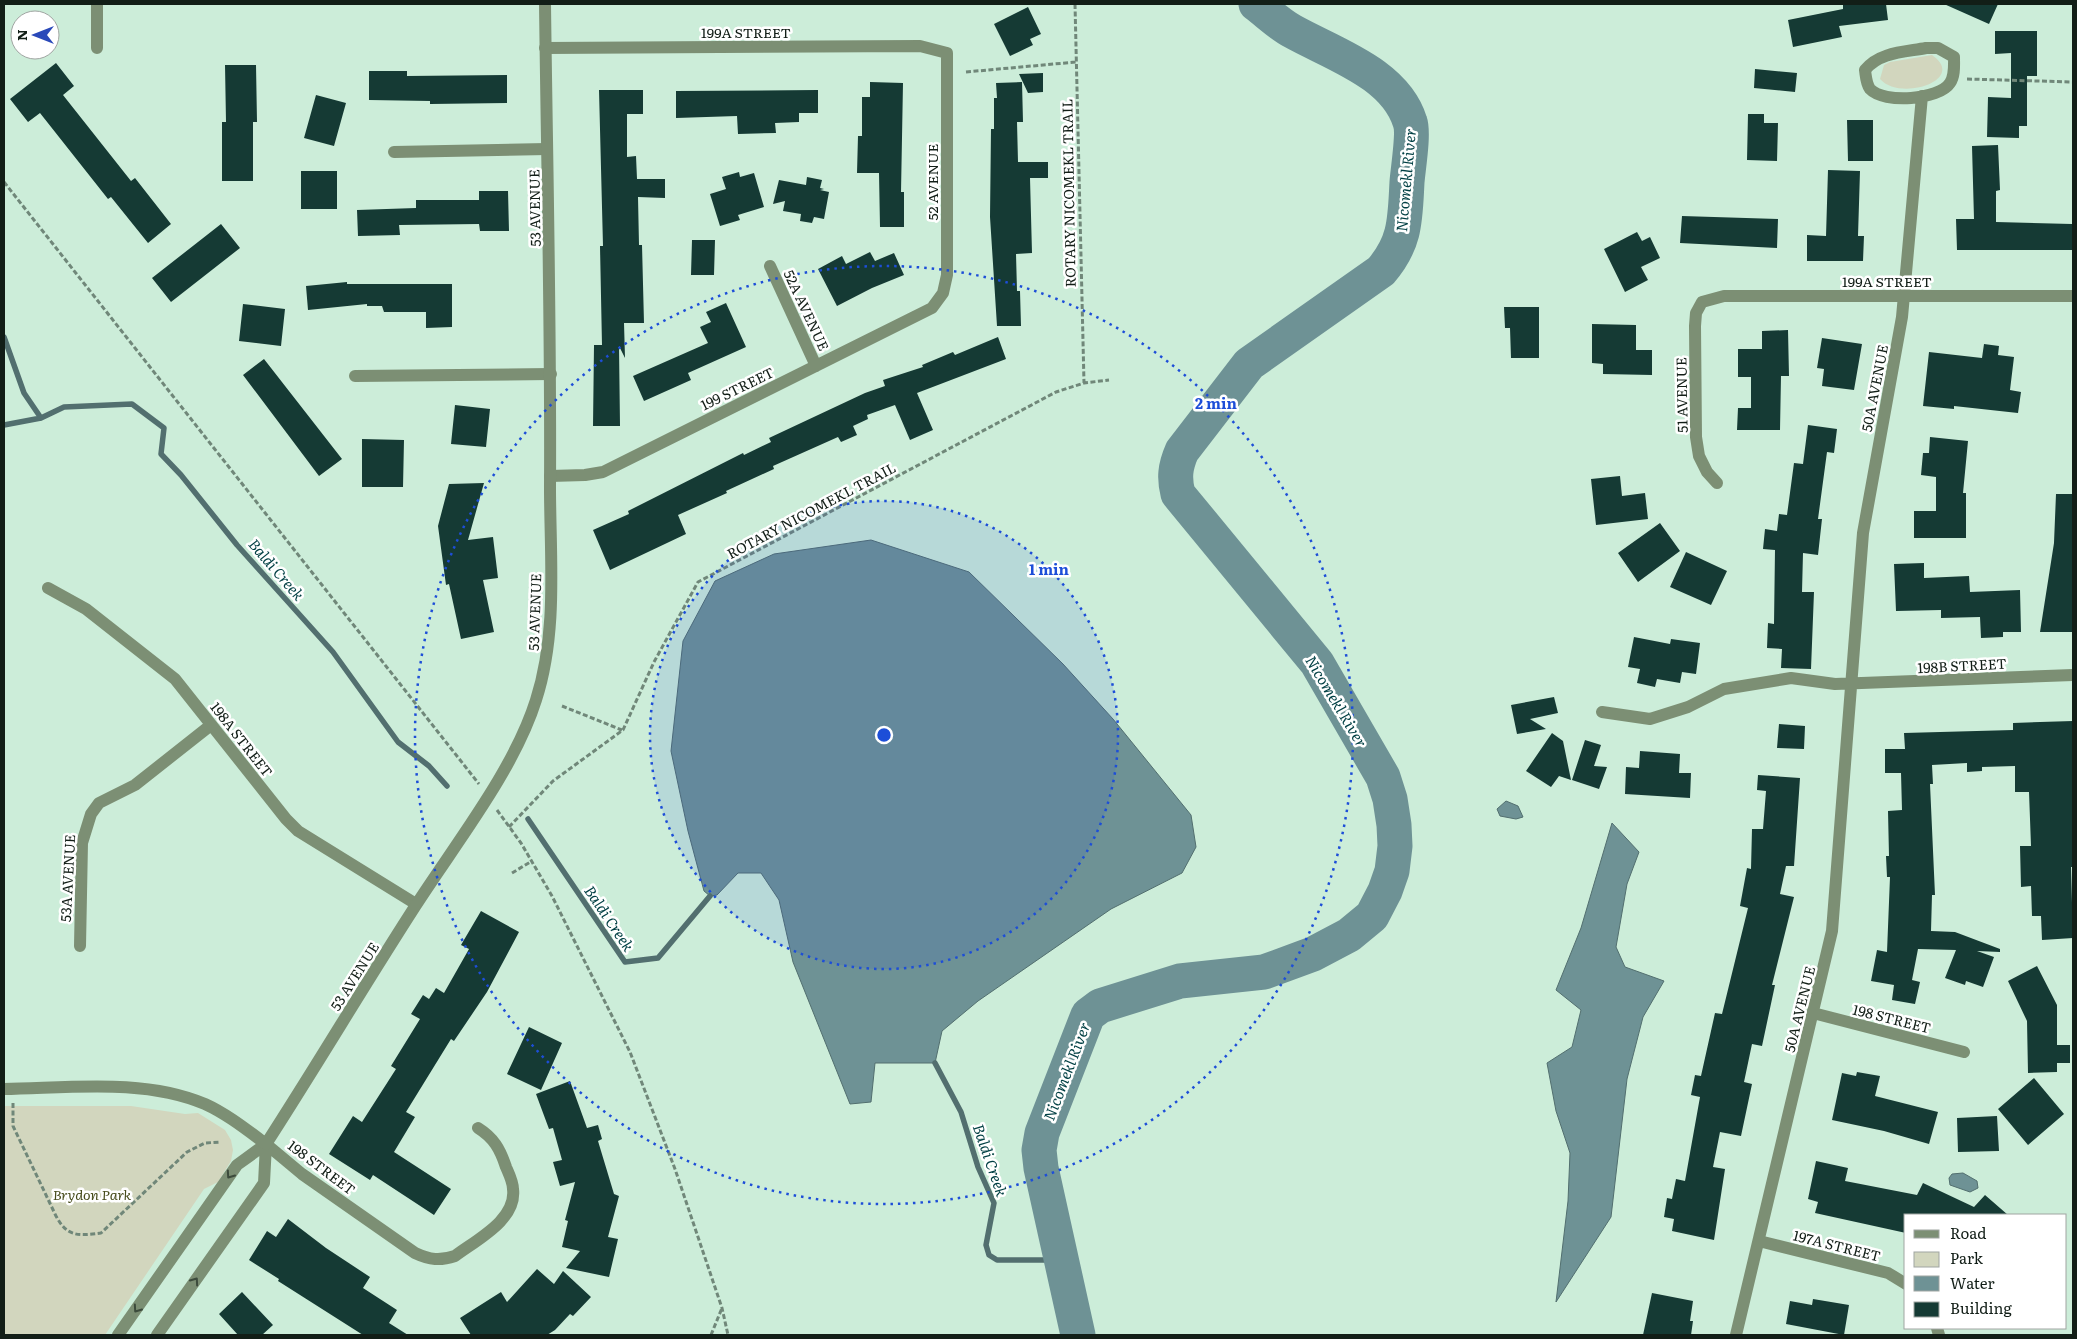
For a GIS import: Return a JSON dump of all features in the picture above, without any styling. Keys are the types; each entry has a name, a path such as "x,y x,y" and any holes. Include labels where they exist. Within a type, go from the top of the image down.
{"street":[{"path":"97,4 97,48"},
{"name":"53 AVENUE","path":"118,1335 238,1165 266,1144 416,904 492,788 519,742 536,702 543,678 550,634 551,374 545,4"},
{"name":"199A STREET","path":"545,48 920,46 947,53"},
{"path":"1938,48 1954,57 1954,71 1950,84 1942,90 1922,96 1894,98 1882,96 1871,89 1866,81 1865,70 1870,63 1883,56 1938,48"},
{"name":"52 AVENUE","path":"932,308 943,293 947,275 947,53"},
{"name":"50A AVENUE","path":"1736,1335 1832,931 1863,532 1905,296 1922,96"},
{"path":"394,152 547,149"},
{"name":"52A AVENUE","path":"770,266 816,366"},
{"name":"199A STREET","path":"1702,302 1724,296 2073,296"},
{"name":"51 AVENUE","path":"1702,302 1696,313 1695,326 1696,437 1699,456 1706,472 1717,483"},
{"name":"199 STREET","path":"550,476 585,475 603,472 932,308"},
{"path":"355,376 551,374"},
{"name":"198A STREET","path":"48,588 86,608 163,668 186,691 286,819 298,831 416,904"},
{"name":"198B STREET","path":"1852,684 2073,675"},
{"path":"1602,712 1650,719 1688,707 1724,688 1791,678 1834,684 1852,684"},
{"name":"53A AVENUE","path":"80,946 82,843 91,814 99,803 135,785 211,725"},
{"name":"198 STREET","path":"1813,1013 1964,1052"},
{"name":"198 STREET","path":"8,1089 112,1088 168,1094 206,1105 266,1144 302,1174 415,1253 427,1258 445,1260 455,1256 504,1218 513,1200 513,1188 502,1153 488,1134 478,1128"},
{"name":"53 AVENUE","path":"157,1335 264,1183 266,1144"},
{"name":"197A STREET","path":"1759,1241 1888,1273 1904,1283"}],"path":[{"name":"ROTARY NICOMEKL TRAIL","path":"1075,4 1084,383"},
{"path":"966,72 1076,62"},
{"path":"1954,71 1970,81 2073,82"},
{"path":"4,182 472,774"},
{"name":"ROTARY NICOMEKL TRAIL","path":"622,730 654,662 698,582 1056,392 1084,383 1109,380"},
{"path":"562,706 622,730"},
{"path":"509,826 553,780 622,730"},
{"path":"502,817 532,861 584,958 630,1052 675,1169 722,1308 728,1335"},
{"path":"512,873 532,861"},
{"path":"8,1089 13,1126 56,1216 63,1228 68,1232 88,1235 101,1233 187,1152 204,1143 222,1142"},
{"path":"711,1335 722,1308"}],"green space":[{"path":"1932,55 1941,64 1942,73 1937,80 1927,85 1915,88 1902,88 1889,86 1880,79 1884,65 1890,62"},
{"name":"Brydon Park","path":"4,1106 131,1106 185,1114 198,1113 225,1130 231,1140 233,1150 231,1161 218,1182 204,1189 105,1335 4,1335"}],"water":[{"path":"871,540 969,572 1063,664 1113,719 1191,815 1196,847 1182,873 1111,909 978,1001 942,1031 935,1063 875,1063 871,1102 850,1104 793,962 779,900 761,873 738,873 717,895 710,896 704,891 688,831 671,751 683,641 715,581 774,554"},
{"path":"1506,801 1518,806 1523,817 1516,819 1500,816 1497,809"},
{"path":"1612,823 1639,852 1627,884 1616,947 1625,967 1664,981 1643,1017 1627,1079 1611,1217 1556,1302 1568,1201 1570,1153 1556,1111 1547,1063 1572,1047 1581,1010 1556,990 1581,928"},
{"path":"1963,1173 1977,1181 1978,1188 1970,1192 1950,1185 1949,1178 1952,1174"}],"building":[{"path":"1843,4 1886,4 1888,20 1839,26 1842,37 1793,47 1788,20 1843,9"},
{"path":"1944,4 1998,4 1989,24"},
{"path":"1028,7 1041,34 1030,39 1033,45 1010,56 994,24"},
{"path":"1995,31 2037,31 2037,76 2027,76 2027,126 2019,126 2019,138 1987,137 1988,97 2011,98 2011,53 1995,54"},
{"path":"56,63 74,86 63,95 131,181 135,178 171,224 148,243 111,197 108,199 40,113 28,122 10,99"},
{"path":"225,65 256,65 257,122 253,122 253,181 222,181 222,122 226,122"},
{"path":"1755,69 1797,73 1795,92 1754,88"},
{"path":"369,71 407,71 407,76 507,75 507,103 430,104 430,101 369,100"},
{"path":"1043,73 1043,92 1028,93 1019,74"},
{"path":"870,82 903,83 901,192 904,192 904,227 880,227 879,173 857,173 858,136 862,136 862,97 870,97"},
{"path":"1022,82 1023,122 1017,122 1018,162 1048,162 1048,178 1030,178 1032,253 1016,254 1017,291 1020,291 1021,326 997,326 990,217 991,129 994,129 994,98 997,98 996,83"},
{"path":"599,90 643,90 643,114 627,114 627,157 636,156 637,179 665,179 665,198 638,197 639,245 642,245 644,323 624,323 625,358 619,346 620,426 593,426 594,345 602,345 600,246 603,246"},
{"path":"818,90 818,113 799,113 799,122 775,123 776,133 738,134 737,116 676,118 676,91"},
{"path":"316,95 346,103 334,146 304,138"},
{"path":"1748,114 1764,114 1764,123 1778,123 1777,161 1747,160"},
{"path":"1847,120 1873,120 1873,161 1848,161"},
{"path":"1998,145 2000,190 1996,191 1996,222 2072,224 2072,250 1957,250 1956,219 1974,219 1972,146"},
{"path":"1828,170 1860,171 1858,236 1864,236 1863,261 1807,261 1807,235 1826,236"},
{"path":"301,171 337,171 337,209 301,209"},
{"path":"739,172 740,177 754,173 764,207 738,215 740,220 720,226 710,194 726,189 722,177"},
{"path":"807,177 822,180 820,188 824,189 820,190 829,192 824,219 814,217 812,223 800,221 801,214 783,211 785,201 773,204 779,180 806,185"},
{"path":"479,191 508,191 509,231 480,231 479,224 399,225 400,235 358,236 357,210 416,208 416,200 479,200"},
{"path":"1682,216 1778,219 1777,248 1680,243"},
{"path":"221,224 240,248 171,302 152,278"},
{"path":"1637,232 1642,241 1650,237 1660,258 1641,267 1648,280 1625,292 1604,249"},
{"path":"692,240 715,240 714,275 691,275"},
{"path":"870,252 875,261 894,253 904,275 872,288 837,306 818,269 842,256 846,264"},
{"path":"347,282 347,284 452,284 452,327 426,328 426,312 384,312 382,306 367,306 367,304 308,310 306,286"},
{"path":"726,303 746,347 688,373 691,380 644,401 633,376 708,343 700,327 711,322 706,312"},
{"path":"243,304 285,309 281,346 239,341"},
{"path":"1504,307 1539,307 1539,358 1511,358 1510,328 1505,328"},
{"path":"1592,324 1636,325 1636,350 1652,350 1652,375 1603,374 1603,364 1592,363"},
{"path":"1788,330 1789,376 1781,376 1780,430 1737,430 1738,408 1751,408 1751,377 1738,377 1738,349 1762,349 1762,331"},
{"path":"998,337 1006,359 917,393 933,430 910,440 895,405 867,415 868,419 853,426 857,435 841,442 838,437 773,466 774,469 678,515 686,534 610,570 593,530 629,514 628,511 743,453 744,455 771,442 769,438 865,393 885,386 883,380 923,367 922,365 953,352 955,355"},
{"path":"1822,338 1862,344 1854,390 1822,386 1824,369 1817,368"},
{"path":"1984,344 1999,346 1998,355 2014,357 2010,390 2021,392 2018,413 1954,406 1954,409 1923,406 1929,352 1982,358"},
{"path":"264,359 342,459 319,476 243,375"},
{"path":"455,405 490,409 486,447 451,444"},
{"path":"1808,425 1837,429 1834,453 1827,452 1818,519 1822,519 1818,555 1803,553 1802,592 1814,592 1811,669 1781,668 1782,649 1767,648 1768,623 1774,624 1775,550 1763,549 1765,529 1777,531 1779,514 1787,515 1794,463 1803,464"},
{"path":"1930,437 1968,441 1963,493 1966,493 1966,538 1914,538 1914,511 1936,511 1936,477 1921,475 1923,453 1929,453"},
{"path":"362,439 404,440 403,487 362,487"},
{"path":"1620,476 1622,496 1645,493 1648,519 1596,525 1591,479"},
{"path":"484,483 468,540 493,537 498,578 483,580 494,632 461,639 449,584 446,585 438,526 449,484"},
{"path":"2056,494 2073,494 2073,632 2040,632 2054,543"},
{"path":"1660,523 1680,551 1638,582 1618,553"},
{"path":"1686,552 1727,571 1711,605 1670,587"},
{"path":"1924,563 1924,578 1969,576 1970,592 2020,590 2021,632 2003,632 2003,637 1981,638 1980,617 1941,618 1941,610 1896,611 1894,564"},
{"path":"1634,637 1670,644 1671,639 1700,643 1696,674 1682,672 1680,683 1657,679 1655,687 1637,683 1640,669 1628,667"},
{"path":"1554,697 1558,713 1530,719 1546,729 1517,734 1511,705"},
{"path":"2073,721 2073,867 2071,867 2073,938 2042,940 2041,916 2032,916 2031,886 2021,887 2020,846 2031,846 2029,792 2015,792 2015,766 1982,767 1982,771 1967,772 1967,763 1932,765 1933,784 1930,784 1935,895 1932,895 1931,931 1955,932 2000,949 2000,952 1977,951 1994,957 1983,987 1966,981 1965,985 1945,978 1956,950 1918,949 1912,980 1920,982 1915,1004 1892,1000 1894,985 1871,981 1877,950 1887,952 1890,877 1887,877 1886,856 1889,856 1888,811 1902,810 1901,773 1885,773 1885,749 1905,749 1904,733 2013,730 2013,723"},
{"path":"1779,724 1805,726 1804,749 1777,748"},
{"path":"1552,733 1563,741 1571,780 1559,776 1551,787 1526,771"},
{"path":"1585,740 1601,745 1594,766 1607,767 1599,789 1572,780"},
{"path":"1640,751 1680,754 1679,773 1691,773 1690,798 1625,794 1626,767 1639,768"},
{"path":"1758,775 1800,778 1794,866 1786,866 1780,894 1794,897 1772,985 1775,985 1762,1046 1752,1044 1744,1082 1752,1084 1741,1136 1720,1132 1713,1167 1725,1169 1714,1240 1672,1231 1674,1219 1664,1217 1667,1198 1672,1199 1676,1179 1685,1181 1700,1097 1691,1095 1695,1075 1701,1076 1715,1013 1722,1014 1748,908 1740,906 1747,868 1751,869 1752,829 1763,829 1766,791 1757,790"},
{"path":"481,911 519,932 487,992 454,1041 451,1039 406,1112 415,1117 394,1152 451,1189 434,1215 373,1175 370,1180 329,1154 353,1116 362,1122 396,1069 391,1066 420,1019 411,1014 423,995 429,999 436,988 444,993 469,949 461,945"},
{"path":"2037,966 2057,1005 2057,1045 2070,1045 2070,1063 2057,1063 2057,1072 2028,1073 2027,1021 2008,981"},
{"path":"529,1027 562,1043 541,1090 507,1074"},
{"path":"1857,1072 1880,1076 1875,1096 1938,1112 1929,1144 1884,1131 1832,1120 1842,1073 1856,1076"},
{"path":"2034,1078 2064,1114 2028,1145 1998,1109"},
{"path":"570,1081 587,1128 598,1125 602,1139 598,1141 614,1194 619,1196 608,1237 618,1239 609,1277 566,1268 580,1251 562,1247 568,1221 565,1220 575,1182 560,1186 553,1162 562,1160 553,1128 549,1129 536,1094"},
{"path":"1997,1116 1999,1151 1958,1152 1957,1118"},
{"path":"1816,1161 1848,1168 1845,1181 1917,1195 1923,1183 1974,1207 1985,1195 2007,1214 1904,1214 1904,1233 1815,1213 1818,1202 1808,1199"},
{"path":"288,1219 326,1248 370,1277 363,1288 397,1310 389,1323 408,1335 363,1335 278,1281 279,1279 249,1260 267,1231 276,1237"},
{"path":"537,1269 554,1284 563,1271 591,1297 573,1316 570,1314 555,1330 547,1335 471,1335 460,1318 501,1292 507,1302"},
{"path":"242,1292 273,1325 262,1335 238,1335 219,1314"},
{"path":"1652,1293 1693,1301 1690,1321 1693,1321 1691,1335 1643,1335"},
{"path":"1813,1299 1849,1305 1844,1335 1786,1324 1790,1301 1812,1305"}],"waterway":[{"name":"Nicomekl River","path":"1078,1335 1041,1168 1039,1150 1042,1133 1088,1015 1100,1006 1180,981 1264,972 1313,954 1349,935 1372,916 1385,891 1392,871 1395,846 1394,825 1390,799 1383,777 1317,663 1178,494 1177,488 1176,472 1182,451 1249,364 1381,271 1395,250 1403,229 1411,127 1402,105 1391,90 1377,78 1361,67 1287,28 1256,4"},
{"name":"Baldi Creek","path":"4,337 24,393 41,418"},
{"name":"Baldi Creek","path":"4,425 41,418 64,407 132,404 164,428 161,454 181,475 237,545 333,652 398,742 429,766 447,786"},
{"name":"Baldi Creek","path":"528,819 625,962 658,958 710,896"},
{"name":"Baldi Creek","path":"935,1063 961,1112 978,1167 994,1203 986,1245 989,1255 997,1260 1063,1260"}]}
